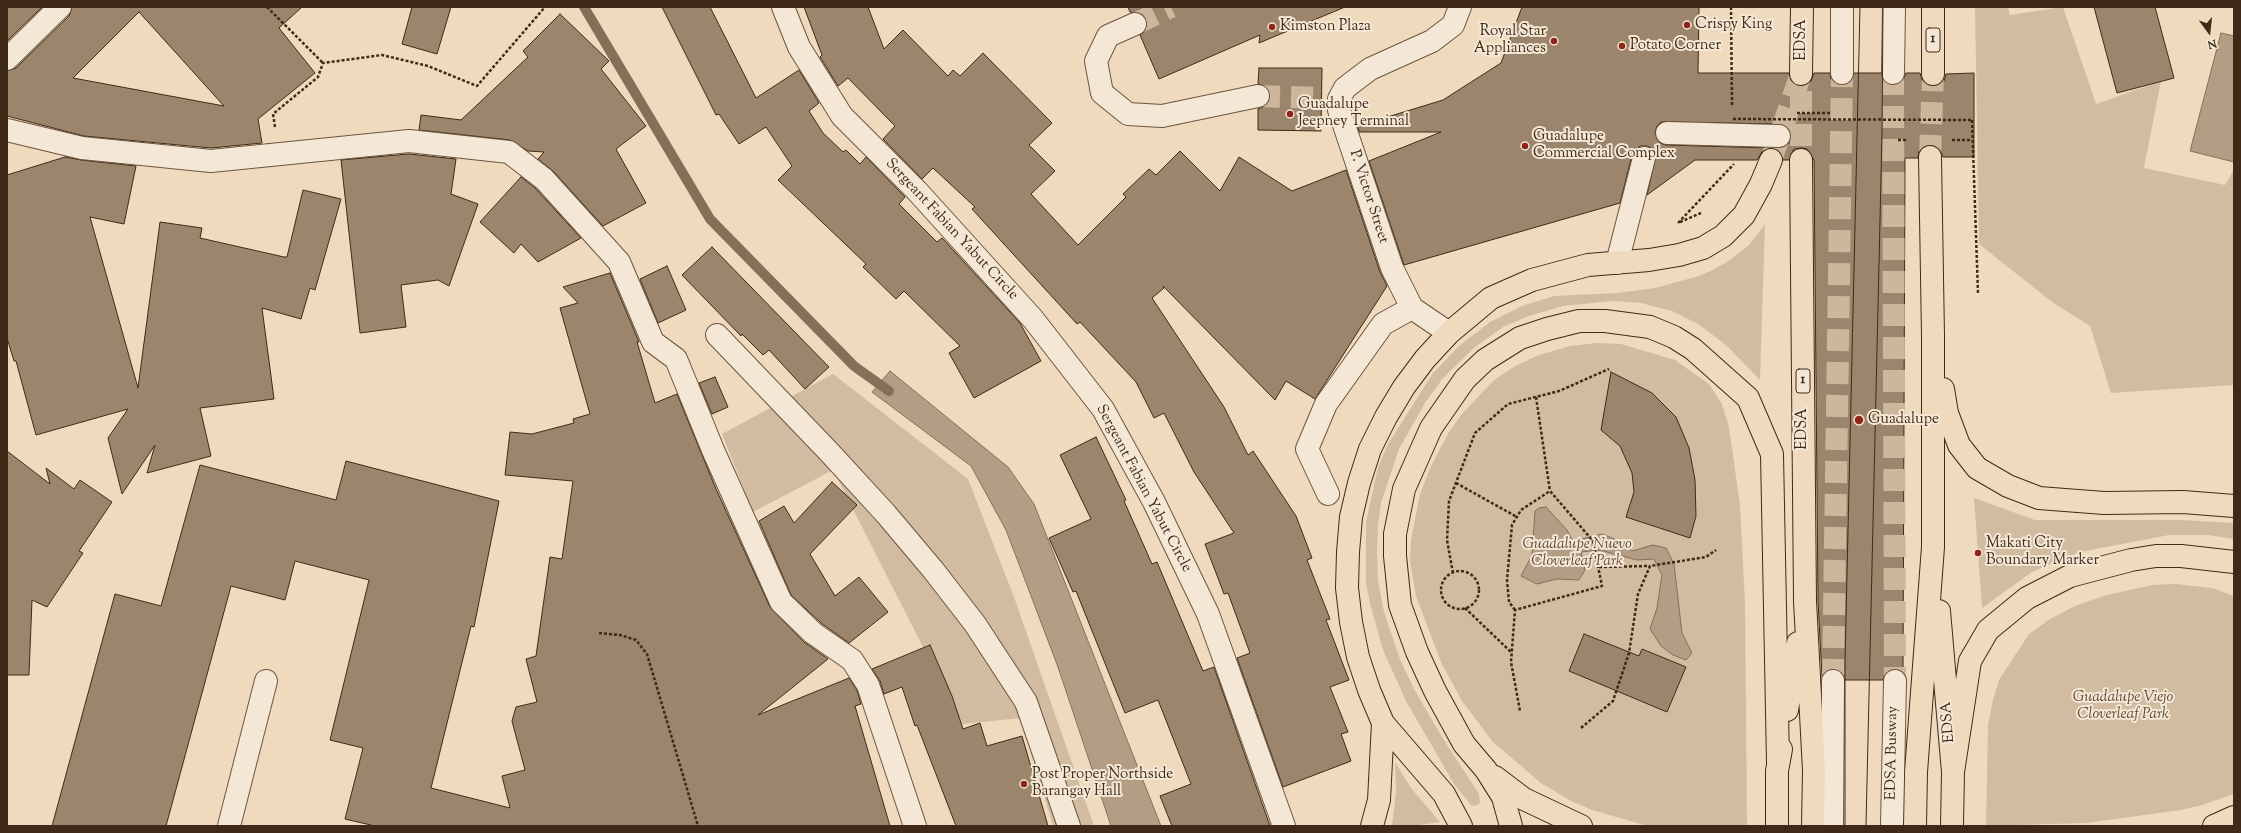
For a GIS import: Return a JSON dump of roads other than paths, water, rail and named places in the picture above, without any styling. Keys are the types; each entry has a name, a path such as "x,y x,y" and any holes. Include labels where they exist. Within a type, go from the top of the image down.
{"highway":[{"name":"EDSA","path":"1801,74 1802,7"},
{"name":"1","path":"1933,7 1933,74"},
{"name":"EDSA","path":"1915,826 1916,772 1933,546 1933,336 1930,157"},
{"path":"1461,826 1444,794 1383,723 1369,690 1358,657 1351,622 1347,588 1348,552 1352,517 1359,483 1370,449 1386,417 1420,364 1449,333 1491,298 1532,280 1588,265 1679,255 1712,244 1734,226 1744,215 1761,184 1771,160"},
{"name":"EDSA","path":"1801,160 1805,601 1823,771 1813,826"},
{"path":"1511,826 1503,797 1486,770 1464,744 1435,691 1417,652 1400,605 1395,556 1395,534 1404,489 1430,428 1465,379 1486,360 1520,338 1579,321 1605,321 1650,327 1674,337 1712,364 1748,398 1772,454 1778,767"},
{"path":"1933,336 1947,413 1958,445 1977,468 2001,482 2039,498 2104,504 2183,502 2234,506"},
{"name":"EDSA","path":"1933,546 1953,777 1952,826"},
{"path":"1953,777 1970,661 1988,630 2022,602 2070,576 2130,560 2156,556 2181,556 2234,562"},
{"name":"EDSA","path":"1777,826 1778,767 1805,601"},
{"path":"1372,826 1378,800 1383,723"},
{"path":"1486,770 1524,799 1581,826"},
{"path":"2214,826 2234,817"}],"street":[{"path":"7,59 60,7"},
{"name":"Sergeant Fabian Yabut Circle","path":"783,7 798,47 842,116 918,191 1033,319 1103,409 1154,502 1208,614 1284,826"},
{"name":"P. Victor Street","path":"1449,333 1412,308 1392,268 1339,110 1330,98 1370,68 1432,41 1453,25 1460,7"},
{"path":"1842,7 1842,73"},
{"path":"1893,73 1894,7"},
{"path":"1135,24 1108,36 1096,61 1102,93 1128,114 1162,116 1258,96"},
{"path":"7,130 82,148 211,161 409,141 460,145 509,152 544,179 619,262 653,342 676,359 713,450 781,602 813,633 852,660 868,685 915,826"},
{"path":"1667,133 1779,136"},
{"path":"1617,263 1644,158"},
{"path":"1328,494 1307,449 1326,404 1383,324 1412,308"},
{"path":"717,335 886,514 934,571 975,624 1026,702 1068,826"},
{"path":"229,826 266,681"},
{"path":"1832,826 1823,771 1833,681"},
{"name":"EDSA Busway","path":"1892,826 1895,681"}],"waterway":[{"path":"584,7 710,219 854,366 889,391"}],"tunnel":[{"path":"1135,24 1171,7"},
{"path":"1833,681 1842,73"},
{"path":"1893,73 1895,681"},
{"path":"1771,160 1801,74"},
{"path":"1930,157 1933,74"},
{"path":"1801,91 1801,160"},
{"path":"1258,96 1321,98"}],"tram line":[{"path":"1845,826 1845,661 1860,7"},
{"path":"1866,826 1882,134 1883,7"}],"place":[{"name":"Crispy King","path":"1687,25"},
{"name":"Kimston Plaza","path":"1272,27"},
{"name":"Royal Star Appliances","path":"1554,41"},
{"name":"Potato Corner","path":"1622,46"},
{"name":"Guadalupe Jeepney Terminal","path":"1290,114"},
{"name":"Guadalupe Commercial Complex","path":"1525,146"},
{"name":"Guadalupe","path":"1859,420"},
{"name":"Makati City Boundary Marker","path":"1978,553"},
{"name":"Post Proper Northside Barangay Hall","path":"1024,784"}],"park label":[{"name":"Guadalupe Nuevo Cloverleaf Park","path":"1577,554"},
{"name":"Guadalupe Viejo Cloverleaf Park","path":"2123,706"}]}
